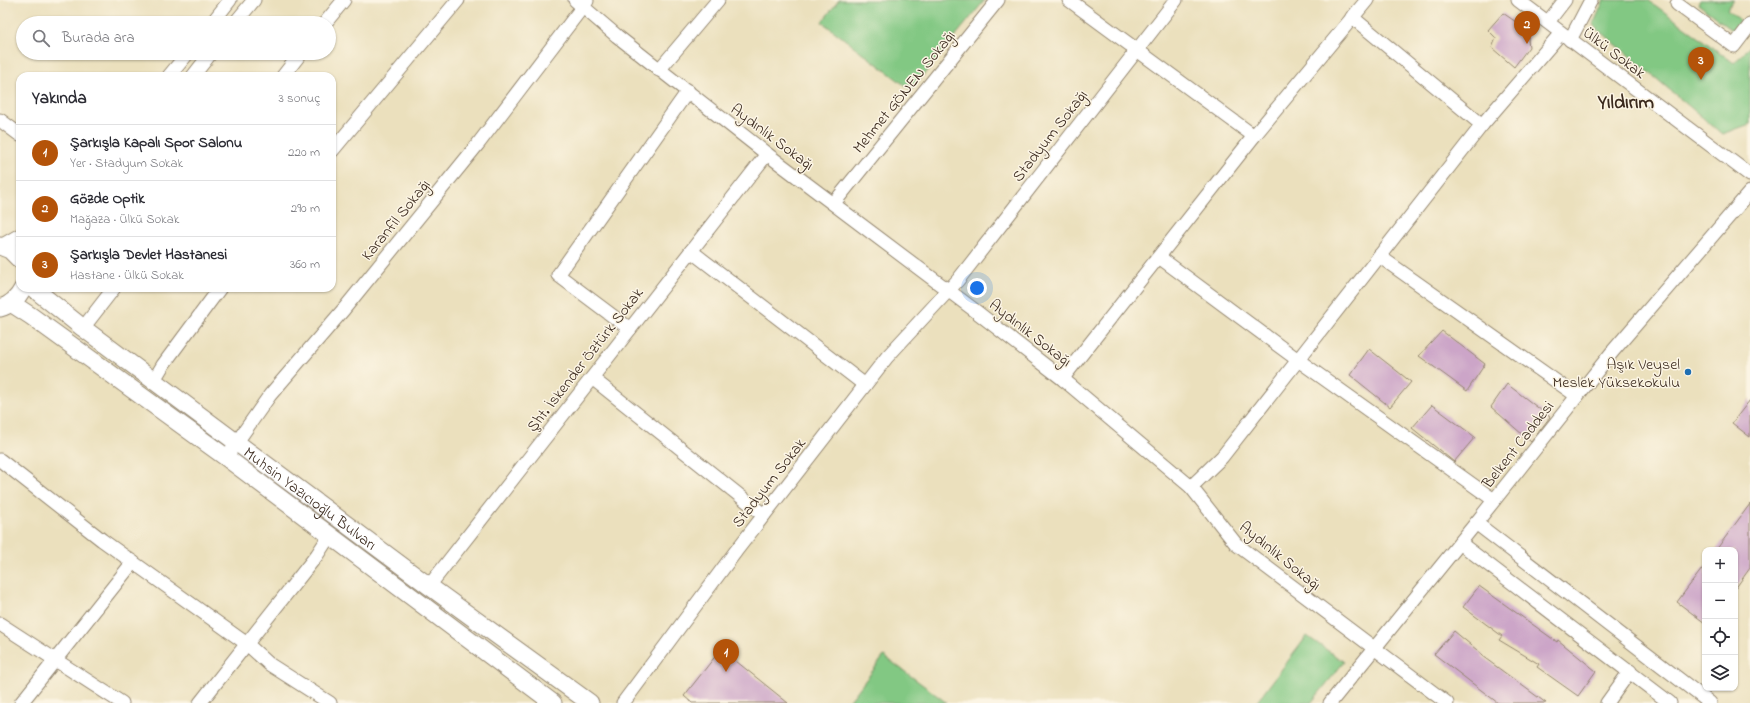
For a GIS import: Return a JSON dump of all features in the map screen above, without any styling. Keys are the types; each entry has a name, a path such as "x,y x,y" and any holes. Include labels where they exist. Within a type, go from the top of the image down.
{"main road":[{"path":"1,246 10,250 16,256"},
{"path":"5,305 17,297 20,292"},
{"name":"Muhsin Yazıcıoğlu Bulvarı","path":"38,292 83,328 429,586 590,703"},
{"name":"Muhsin Yazıcıoğlu Bulvarı","path":"5,305 31,316 227,458 554,703"}],"street":[{"path":"217,16 230,0"},
{"path":"241,16 254,0"},
{"path":"331,16 344,0"},
{"path":"336,146 458,0"},
{"path":"659,70 718,0"},
{"name":"Mehmet GÖNEN Sokağı","path":"834,203 998,0"},
{"path":"1069,0 1136,51 1254,136"},
{"name":"Stadyum Sokağı","path":"948,289 958,280 1176,0"},
{"path":"1064,380 1066,374 1254,136 1367,0"},
{"name":"Ülkü Sokak","path":"1518,0 1750,175"},
{"path":"1548,22 1565,0"},
{"path":"1191,487 1222,457 1482,124 1566,36 1591,0"},
{"path":"1676,1 1734,46 1750,25"},
{"name":"Aydınlık Sokağı","path":"581,2 659,70 688,91 766,154 948,289 1064,380 1191,487 1236,544 1447,703"},
{"name":"Karanfil Sokağı","path":"227,458 236,441 270,395 344,308 478,144 581,2"},
{"path":"1352,17 1482,124"},
{"path":"172,72 182,60"},
{"path":"196,72 206,60"},
{"path":"286,72 296,60"},
{"path":"630,329 558,275 688,91"},
{"path":"0,120 16,132"},
{"name":"Şht. İskender Öztürk Sokak","path":"429,586 766,154"},
{"name":"Belkent Caddesi","path":"1330,703 1613,351 1750,192"},
{"path":"1,246 16,237"},
{"path":"691,251 865,385"},
{"path":"1379,256 1577,396"},
{"path":"1159,258 1298,360 1494,500"},
{"name":"Stadyum Sokak","path":"623,703 764,515 865,385 948,289"},
{"path":"83,328 111,292"},
{"path":"154,380 163,365 217,292"},
{"path":"592,378 764,515"},
{"path":"0,460 102,540 247,644 269,664 330,703"},
{"path":"1476,523 1710,703"},
{"path":"200,703 317,555 330,536"},
{"path":"1460,543 1630,671 1670,703"},
{"path":"21,703 133,562"},
{"path":"0,624 122,703"},
{"path":"1606,703 1630,671"}],"green space":[{"path":"839,0 985,0 911,90 822,22"},
{"path":"1604,0 1648,0 1734,63 1750,46 1750,124 1722,134 1593,25"},
{"path":"1700,0 1734,0 1727,9 1740,20 1732,30 1698,4"},
{"path":"1307,636 1344,662 1311,703 1256,703"},
{"path":"884,656 947,703 848,703"}],"building":[{"path":"1503,13 1529,31 1529,47 1514,67 1492,48 1496,38 1488,30"},
{"path":"1442,331 1485,364 1467,391 1419,356"},
{"path":"1369,349 1411,382 1390,407 1350,375"},
{"path":"1507,384 1550,417 1531,442 1491,407"},
{"path":"1750,400 1750,437 1732,423"},
{"path":"1432,405 1475,437 1454,462 1412,428"},
{"path":"1750,504 1750,568 1738,585 1738,547 1718,547"},
{"path":"1702,569 1702,621 1677,602"},
{"path":"1479,586 1557,642 1558,640 1596,671 1578,696 1537,667 1539,664 1499,640 1502,636 1463,607"},
{"path":"1454,631 1483,655 1482,656 1546,703 1498,703 1434,654"},
{"path":"721,649 788,703 692,703 684,696"}],"place":[{"name":"Gözde Optik","path":"1527,44"},
{"name":"Şarkışla Devlet Hastanesi","path":"1701,80"},
{"name":"Aşık Veysel Meslek Yüksekokulu","path":"1688,372"},
{"name":"Şarkışla Kapalı Spor Salonu","path":"726,672"}],"district":[{"name":"Yıldırım","path":"1626,101"}]}
